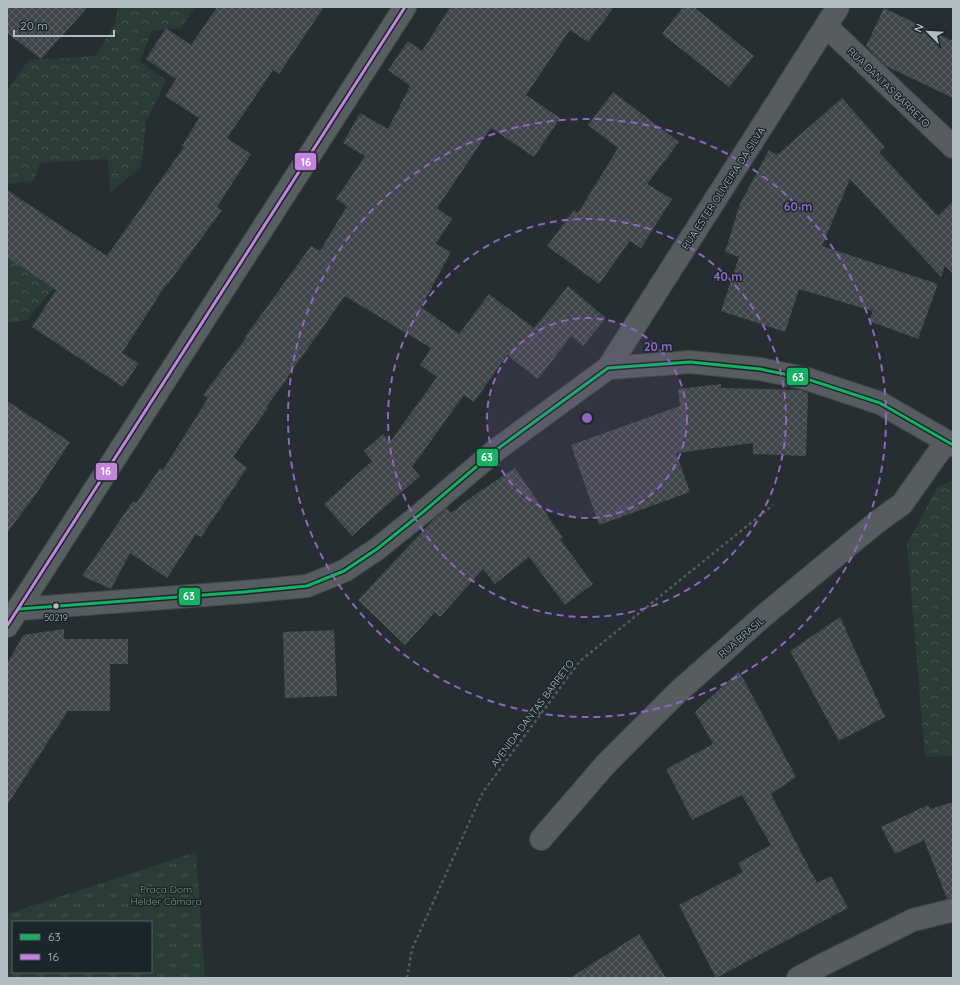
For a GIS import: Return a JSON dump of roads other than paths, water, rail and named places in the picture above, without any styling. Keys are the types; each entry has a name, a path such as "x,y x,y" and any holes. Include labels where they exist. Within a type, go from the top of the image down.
{"main road":[{"path":"13,618 405,7"}],"street":[{"name":"RUA ESTER OLIVEIRA DA SILVA","path":"608,368 838,7"},
{"name":"RUA DANTAS BARRETO","path":"826,26 953,147"},
{"path":"13,618 307,586 344,571 377,549 496,450 608,368 690,362 760,369 804,378 880,403 950,444"},
{"name":"RUA BRASIL","path":"541,839 605,765 679,691 768,612 877,522 902,504 950,444"},
{"path":"798,978 913,920 953,910"}],"place":[{"name":"50219","path":"56,606"}],"park label":[{"name":"Praça Dom Helder Câmara","path":"166,894"}]}
